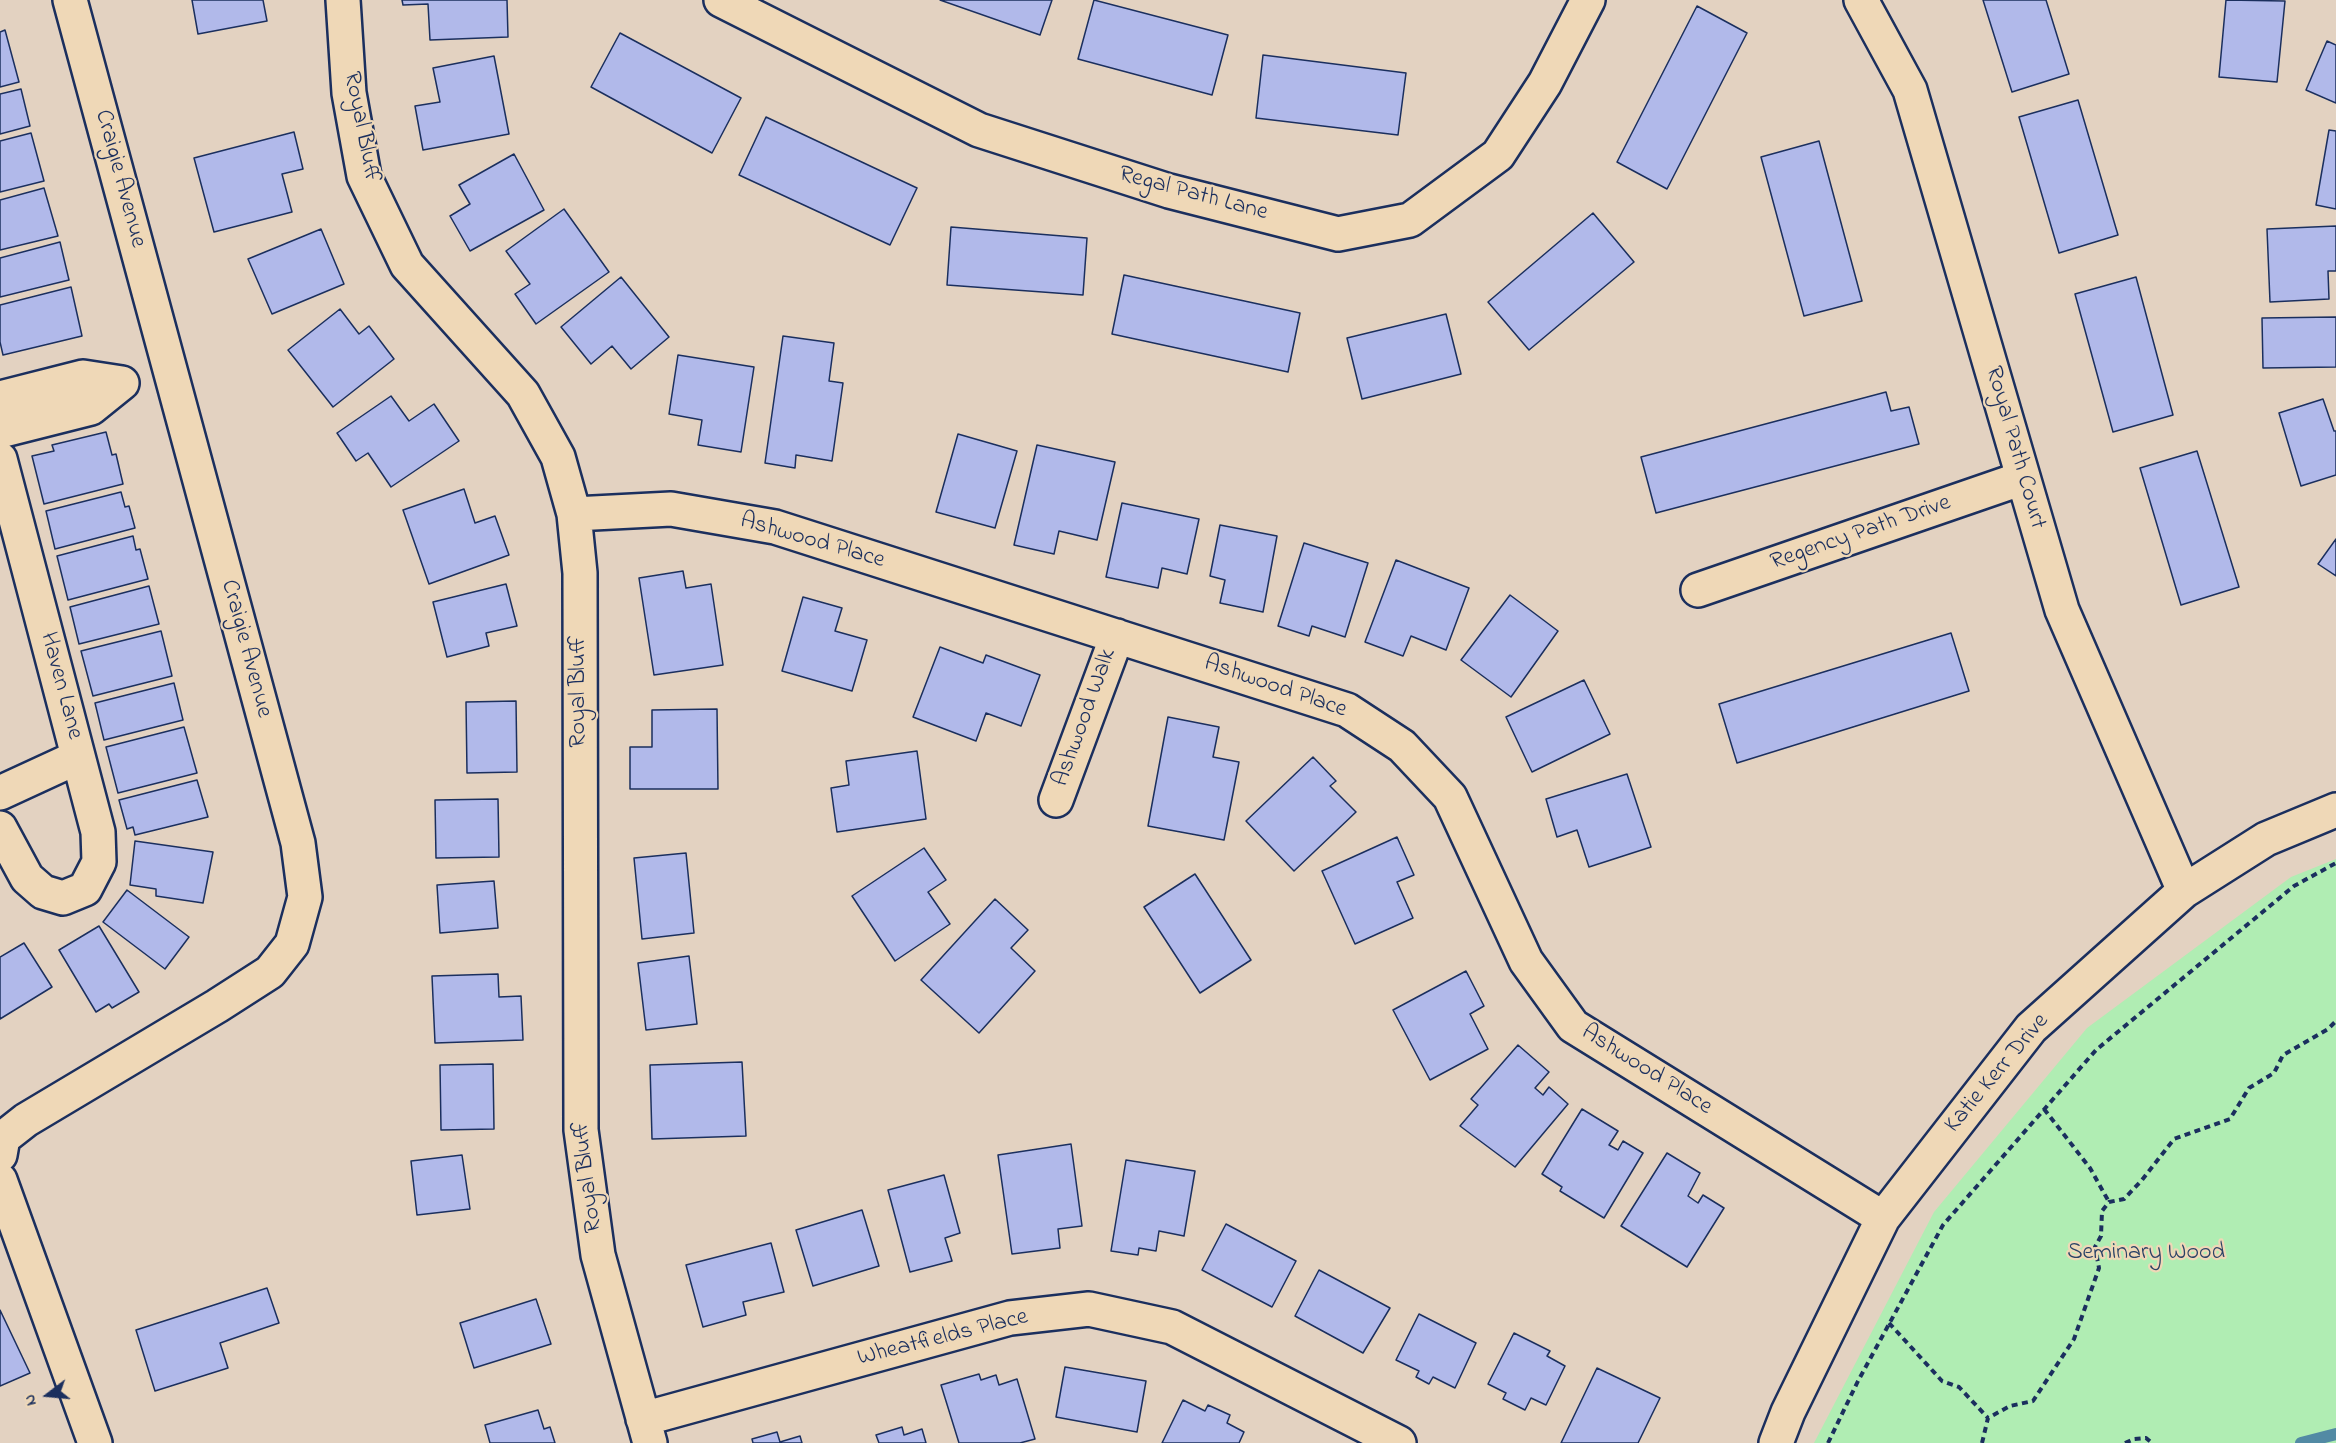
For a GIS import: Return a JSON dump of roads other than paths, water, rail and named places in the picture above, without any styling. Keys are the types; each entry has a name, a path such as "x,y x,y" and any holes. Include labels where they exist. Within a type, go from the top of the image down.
{"street":[{"name":"Craigie Avenue","path":"0,1155 3,1138 26,1120 270,972 292,944 305,897 298,843 70,0"},
{"name":"Royal Bluff","path":"343,0 349,93 364,176 407,265 523,394 558,457 574,514 580,573 581,1130 598,1255 647,1431"},
{"name":"Regal Path Lane","path":"721,0 978,130 1169,191 1338,234 1410,220 1497,155 1545,83 1588,0"},
{"name":"Royal Path Court","path":"1861,0 1910,90 2062,610 2184,891"},
{"path":"0,398 83,377 122,383 170,371"},
{"path":"0,431 91,408 122,383"},
{"name":"Haven Lane","path":"0,459 98,832 99,862 85,889 63,898 43,892 27,878 0,828"},
{"name":"Regency Path Drive","path":"1698,590 2023,477"},
{"name":"Ashwood Place","path":"574,514 671,509 775,527 1347,710 1402,746 1450,797 1526,961 1573,1026 1883,1218"},
{"name":"Ashwood Walk","path":"1056,800 1117,636"},
{"path":"0,793 78,757"},
{"name":"Katie Kerr Drive","path":"1776,1443 1788,1412 1883,1218 2031,1028 2184,891 2266,839 2336,810"},
{"path":"0,1180 90,1441"},
{"name":"Wheatfields Place","path":"647,1431 1010,1318 1089,1309 1172,1327 1400,1443"}],"waterway":[{"path":"2301,1443 2336,1434"}],"park label":[{"name":"Seminary Wood","path":"2146,1254"}]}
